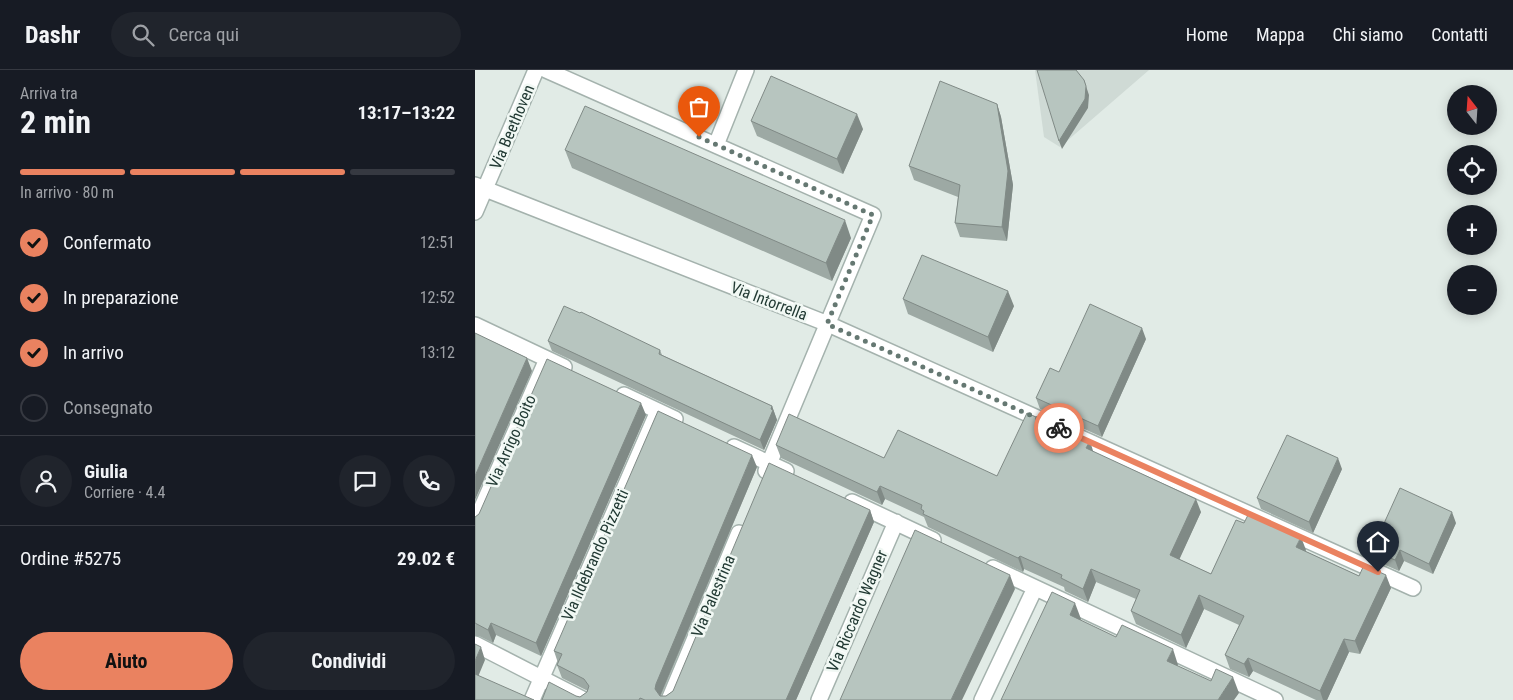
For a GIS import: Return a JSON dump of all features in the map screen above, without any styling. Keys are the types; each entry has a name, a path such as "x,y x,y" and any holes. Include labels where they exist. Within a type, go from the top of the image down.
{"street":[{"name":"Via Beethoven","path":"475,212 480,187 536,70"},
{"path":"546,70 873,215 761,481"},
{"path":"716,145 746,70"},
{"name":"Via Intorrella","path":"480,187 827,324 1413,588"},
{"path":"475,325 581,375"},
{"name":"Via Arrigo Boito","path":"475,523 547,359"},
{"path":"607,387 692,427"},
{"name":"Via Ildebrando Pizzetti","path":"532,700 658,411"},
{"path":"718,439 796,476"},
{"path":"841,497 948,547"},
{"name":"Via Palestrina","path":"669,700 746,518"},
{"name":"Via Riccardo Wagner","path":"819,700 895,522"},
{"path":"983,563 1266,698"},
{"path":"982,700 1035,588"},
{"path":"475,644 584,700"}],"shaded area":[{"path":"1035,70 1149,70 1060,147 1044,137"}],"building":[{"path":"1037,70 1076,70 1086,86 1085,99 1059,141"},
{"path":"771,76 857,114 837,159 751,121"},
{"path":"940,81 997,104 1008,171 1002,227 955,223 960,185 909,166"},
{"path":"585,106 845,220 826,263 565,150"},
{"path":"922,255 1008,291 988,337 903,299"},
{"path":"1090,304 1142,328 1098,426 1036,398 1050,368 1059,372"},
{"path":"564,306 581,312 660,350 659,354 772,406 771,409 773,410 760,440 548,341"},
{"path":"475,333 527,358 475,476"},
{"path":"547,359 641,403 536,643 491,623 488,630 475,623 475,517 479,514"},
{"path":"658,411 752,455 656,684 655,689 660,696 666,696 673,691 769,463 870,510 786,700 645,700 640,698 639,700 542,700 549,682 576,696 580,697 587,692 589,686 584,679 557,665 562,654 554,651"},
{"path":"1027,413 1090,441 1086,448 1196,499 1170,555 1211,574 1236,520 1244,523 1249,513 1301,537 1296,547 1359,576 1364,565 1386,575 1355,641 1344,639 1320,691 1248,658 1244,664 1225,655 1244,616 1199,595 1181,635 1131,611 1140,590 1091,569 1083,589 1061,578 1062,575 1020,556 1018,558 923,514 922,505 880,486 877,492 776,445 789,414 884,458 898,430 997,476"},
{"path":"1287,435 1338,458 1309,522 1257,498"},
{"path":"1400,488 1452,512 1429,564 1400,550 1395,560 1372,550"},
{"path":"915,530 1010,575 951,700 840,700"},
{"path":"1052,592 1075,603 1070,615 1116,637 1122,625 1173,649 1167,661 1211,681 1216,669 1233,677 1218,700 1001,700"},
{"path":"475,644 481,647 475,661"},
{"path":"475,674 534,700 475,700"}],"way so far":[{"path":"699,137 873,215 827,324 1059,428"}],"route":[{"path":"1059,428 1378,572"}]}
